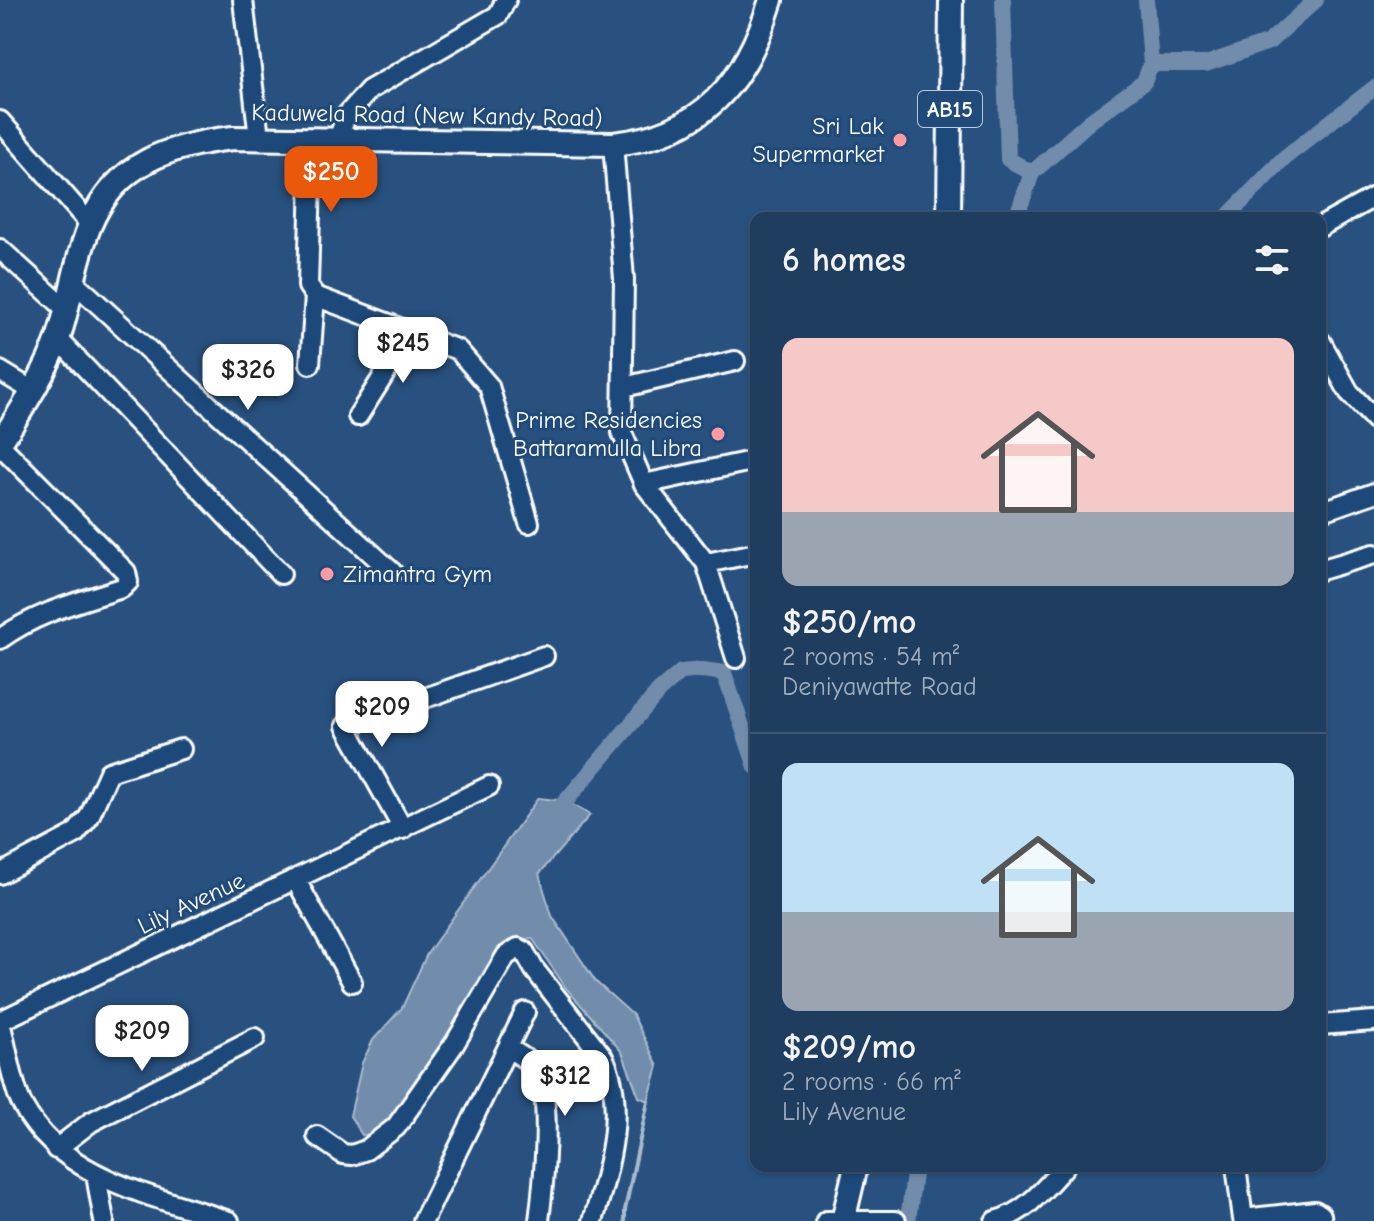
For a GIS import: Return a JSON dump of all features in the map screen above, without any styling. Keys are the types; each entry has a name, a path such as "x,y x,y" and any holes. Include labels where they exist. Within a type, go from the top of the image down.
{"main road":[{"name":"Kaduwela Road (New Kandy Road)","path":"0,444 33,391 58,339 90,224 120,181 148,159 163,152 210,141 259,138 613,144 656,138 695,118 725,90 743,64 771,0"},
{"name":"AB15","path":"949,212 951,0"},
{"path":"843,1221 855,1172"}],"street":[{"path":"243,0 259,138"},
{"path":"338,140 346,116 369,90 498,15 506,0"},
{"path":"0,121 90,224"},
{"path":"312,140 308,286 315,296 458,350 489,386 529,523"},
{"path":"613,144 624,279 622,433 644,484 706,563 736,658"},
{"path":"1326,224 1374,197"},
{"path":"0,249 67,310"},
{"path":"75,283 392,572"},
{"path":"310,364 315,296"},
{"path":"358,416 412,331"},
{"path":"58,339 281,574"},
{"path":"624,387 735,361"},
{"path":"0,371 33,391"},
{"path":"1328,372 1374,419"},
{"path":"0,444 126,572 128,582 122,588 32,618 0,639"},
{"path":"644,484 750,461"},
{"path":"1326,510 1374,493"},
{"path":"706,563 750,554"},
{"path":"1326,568 1374,554"},
{"path":"403,829 346,726 544,656"},
{"path":"0,874 75,834 89,817 109,772 181,749"},
{"name":"Lily Avenue","path":"0,1022 489,786"},
{"path":"296,880 352,982"},
{"path":"317,1136 343,1154 352,1155 366,1150 396,1127 455,1043 506,956 518,948 524,951 534,969 603,1057 616,1091 609,1164 593,1221"},
{"path":"423,1221 525,1012"},
{"path":"1326,1025 1374,1021"},
{"path":"0,1022 22,1105 56,1149 96,1175 229,1221"},
{"path":"56,1149 91,1122 255,1038"},
{"path":"508,1048 527,1060 539,1073 544,1100 545,1168 539,1221"},
{"path":"1006,1220 1033,1202 1060,1172"},
{"path":"1237,1172 1243,1219 1315,1211 1321,1215 1322,1221"},
{"path":"96,1175 104,1221"},
{"path":"826,1221 893,1221"}],"water":[{"path":"538,798 566,801 590,815 539,874 552,916 596,982 633,1015 658,1066 648,1101 639,1097 622,1052 566,988 532,938 509,942 481,980 416,1101 400,1118 382,1130 362,1135 350,1116 362,1063 373,1040 402,1008 427,954"}],"waterway":[{"path":"1003,0 1008,159 1032,173"},
{"path":"1146,0 1151,64"},
{"path":"1018,212 1032,173 1089,122 1144,82 1151,64 1206,64 1269,42 1316,0"},
{"path":"1232,212 1284,158 1374,88"},
{"path":"553,816 659,691 681,672 703,670 724,673 750,749"},
{"path":"625,1221 648,1101"},
{"path":"908,1221 914,1172"}],"place":[{"name":"Sri Lak Supermarket","path":"900,140"},
{"name":"Prime Residencies Battaramulla Libra","path":"718,434"},
{"name":"Zimantra Gym","path":"327,574"}]}
